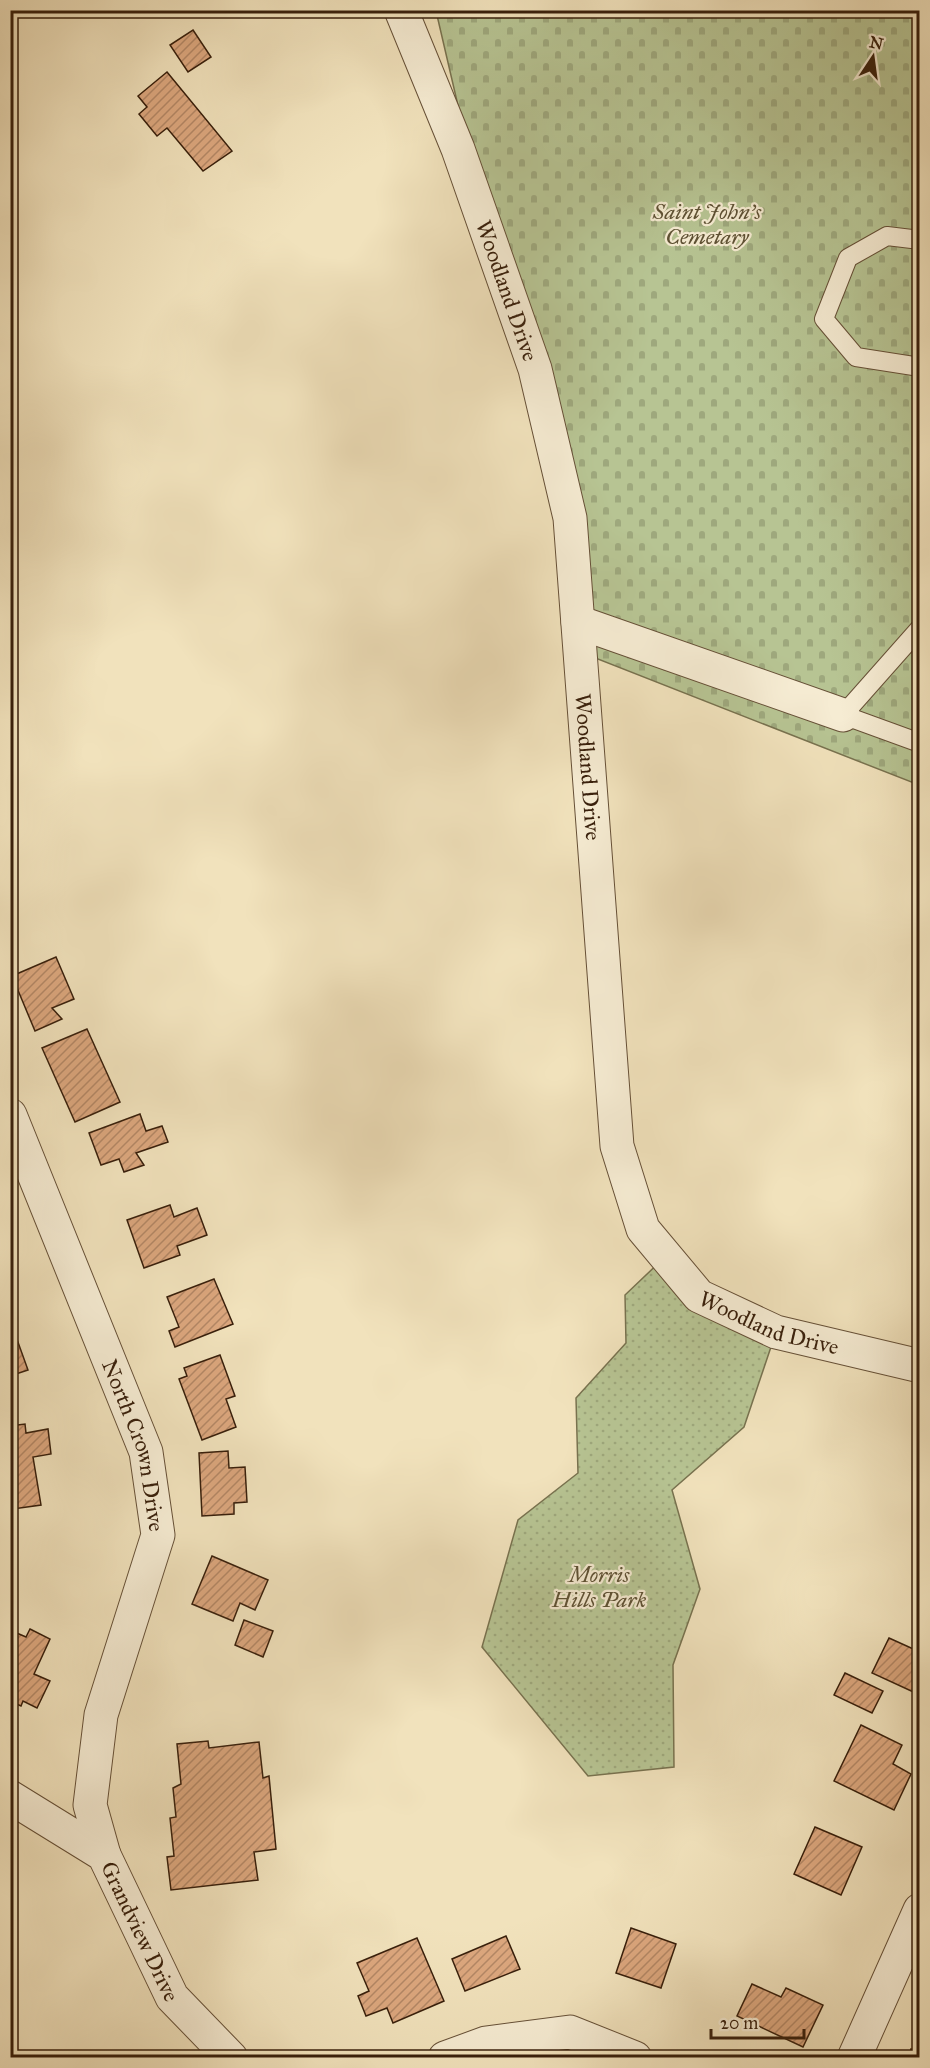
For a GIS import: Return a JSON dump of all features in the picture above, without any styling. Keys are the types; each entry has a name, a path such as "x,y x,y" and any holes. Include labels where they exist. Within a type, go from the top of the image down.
{"street":[{"name":"Woodland Drive","path":"401,10 458,149 535,369 570,518 617,1146 642,1229 699,1296 776,1332 920,1366"},
{"path":"578,622 843,715"},
{"name":"North Crown Drive","path":"10,1116 146,1452 158,1535 101,1715 90,1805 104,1855"},
{"name":"Grandview Drive","path":"10,1797 104,1855 172,1997 231,2058"},
{"path":"854,2058 920,1910"},
{"path":"445,2058 486,2043 570,2032 635,2058"}],"lane":[{"path":"920,240 887,236 848,258 824,318 856,357 920,367"},
{"path":"920,628 843,715 920,743"}],"green space":[{"name":"Saint John's Cemetary","path":"436,11 919,11 919,785 580,652 556,460 489,239"},
{"name":"Morris Hills Park","path":"666,1256 776,1332 744,1427 672,1490 700,1589 673,1665 674,1767 588,1776 482,1647 518,1520 578,1473 576,1398 626,1343 625,1295"}],"building":[{"path":"193,30 211,57 188,72 170,45"},
{"path":"167,72 232,151 203,171 167,128 157,136 139,114 147,107 138,96"},
{"path":"56,957 74,999 52,1008 62,1019 35,1031 12,976"},
{"path":"87,1029 120,1102 75,1122 42,1048"},
{"path":"140,1114 146,1131 162,1126 168,1142 136,1153 144,1165 124,1172 119,1159 101,1165 89,1133"},
{"path":"170,1205 174,1217 197,1208 207,1235 177,1246 180,1255 144,1268 127,1220"},
{"path":"214,1279 233,1324 175,1347 169,1331 179,1327 167,1297"},
{"path":"10,1320 28,1370 10,1376"},
{"path":"220,1355 235,1396 226,1399 236,1427 202,1440 179,1379 187,1376 184,1368"},
{"path":"25,1424 26,1433 48,1429 51,1454 33,1457 41,1505 13,1509 10,1426"},
{"path":"228,1451 229,1468 245,1467 247,1502 234,1503 234,1514 202,1516 199,1453"},
{"path":"212,1556 268,1580 255,1610 240,1603 233,1621 192,1604"},
{"path":"244,1620 273,1631 263,1657 235,1645"},
{"path":"30,1629 50,1639 34,1674 50,1681 37,1708 23,1701 21,1706 10,1701 10,1634 12,1631 26,1637"},
{"path":"889,1638 920,1652 920,1695 872,1673"},
{"path":"845,1673 883,1691 872,1713 834,1695"},
{"path":"861,1725 902,1745 893,1764 911,1774 894,1810 834,1781"},
{"path":"208,1741 209,1748 259,1742 263,1778 269,1776 276,1849 254,1852 258,1880 171,1890 167,1857 174,1856 170,1818 176,1817 173,1788 181,1784 177,1744"},
{"path":"815,1827 862,1847 841,1895 794,1874"},
{"path":"631,1928 676,1944 661,1988 616,1973"},
{"path":"506,1936 520,1969 465,1991 452,1959"},
{"path":"417,1938 444,2001 393,2023 387,2008 366,2016 358,1996 369,1991 357,1963"},
{"path":"752,1984 781,1997 786,1988 823,2005 803,2047 737,2016"},
{"path":"911,2049 920,2053 920,2058 908,2058"}]}
